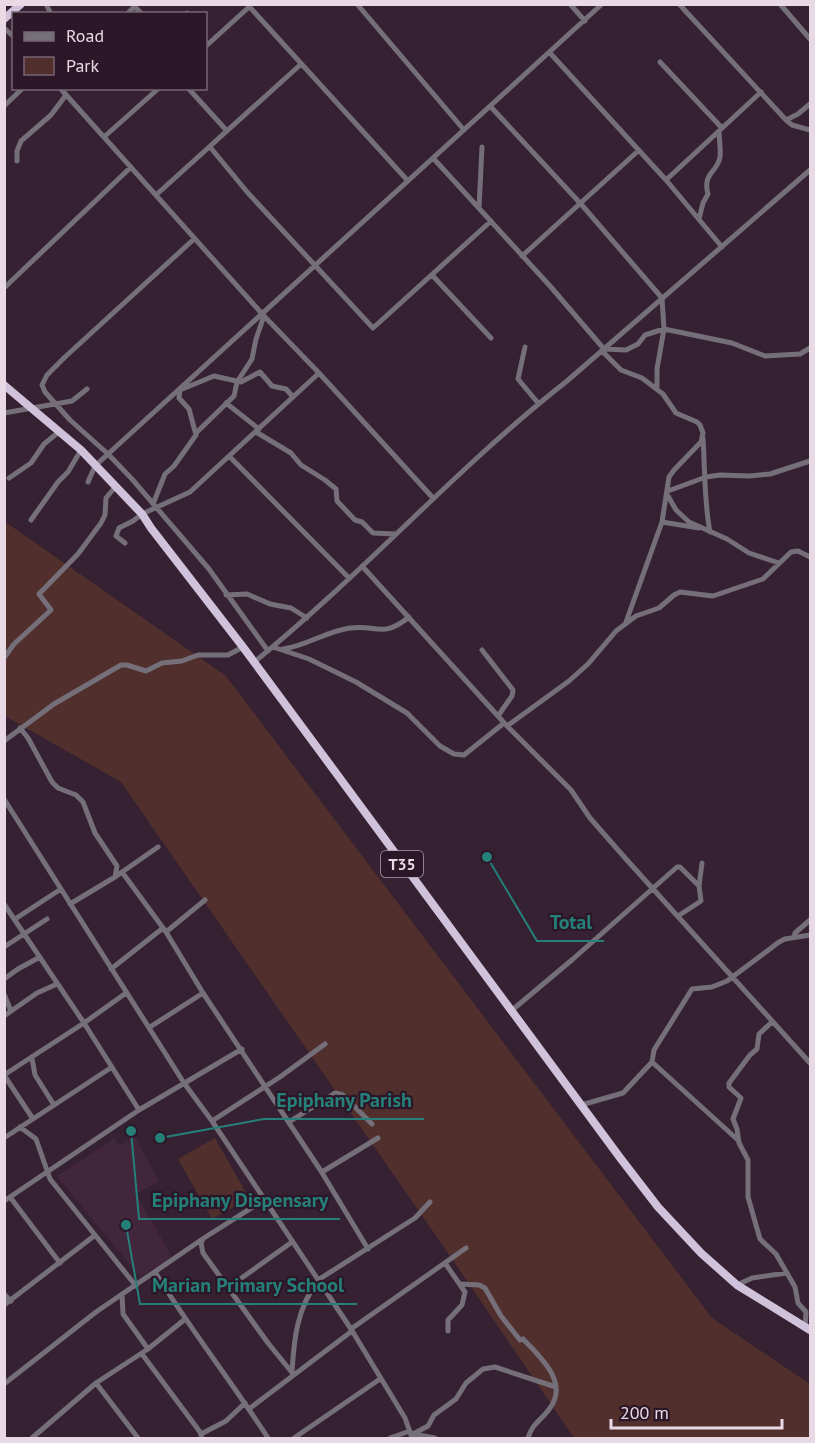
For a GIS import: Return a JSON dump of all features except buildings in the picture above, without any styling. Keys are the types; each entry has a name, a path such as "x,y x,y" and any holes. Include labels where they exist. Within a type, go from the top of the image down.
{"highway":[{"name":"T35","path":"4,385 81,450 142,514 658,1207 701,1253 737,1285 808,1329"}],"street":[{"path":"357,4 464,130"},
{"path":"570,4 585,21"},
{"path":"88,482 95,465 602,4"},
{"path":"679,4 786,120 792,125 810,130"},
{"path":"780,4 810,38"},
{"path":"207,45 248,6 408,182"},
{"path":"550,53 666,180 722,247"},
{"path":"660,62 720,130 719,161 707,179 708,194 699,219"},
{"path":"156,195 300,65"},
{"path":"4,106 21,90"},
{"path":"62,90 262,314 433,498"},
{"path":"104,137 157,90"},
{"path":"190,90 227,131"},
{"path":"666,180 761,92"},
{"path":"17,161 17,151 21,141 51,115 66,95"},
{"path":"786,120 810,104"},
{"path":"490,106 581,204 662,298 664,329 657,369 657,389"},
{"path":"210,147 248,193 373,328 491,221"},
{"path":"480,208 482,147"},
{"path":"522,256 638,151"},
{"path":"434,159 480,208 621,370 642,378 667,398 676,413 700,425 703,436 706,508 710,532"},
{"path":"4,288 131,167"},
{"path":"253,663 307,618 394,534 538,403 603,350 810,170"},
{"path":"194,239 47,375 43,381 43,388 70,420 108,454 155,506 209,569 226,595 270,649"},
{"path":"432,275 491,338"},
{"path":"155,506 164,477 190,445 196,432 234,396 237,382 253,357 262,314"},
{"path":"603,350 626,350 639,344 645,335 664,329 732,343 765,356 800,354 810,348"},
{"path":"525,347 518,380 538,403"},
{"path":"180,389 216,376 237,382 244,381 260,372 271,384 286,389 293,397"},
{"path":"125,543 117,538 116,531 120,527 155,506 188,493 230,457 319,373"},
{"path":"4,413 72,401 87,389"},
{"path":"180,389 179,398 189,409 196,432"},
{"path":"226,403 258,430 291,453 301,465 336,489 337,501 356,521 362,522 373,533 394,534"},
{"path":"9,478 31,463 44,444 60,431"},
{"path":"626,622 662,522 669,477 701,442 703,436"},
{"path":"32,519 58,482 68,472 73,460 81,450"},
{"path":"230,457 348,578"},
{"path":"668,493 706,477 770,474 810,461"},
{"path":"4,658 14,644 51,610 39,594 78,554 97,528 105,515 106,498 116,486"},
{"path":"668,493 681,515 700,528 727,539 748,553 779,563"},
{"path":"662,522 687,528 700,528"},
{"path":"281,649 309,659 356,682 414,718 440,746 454,754 464,754 575,675 588,664 610,637 636,615 659,608 680,592 712,596 763,579 791,552 810,551"},
{"path":"801,552 810,557"},
{"path":"362,566 505,724 571,790 590,818 810,1063"},
{"path":"226,595 247,594 270,604 291,608 307,618"},
{"path":"270,649 295,646 349,628 385,630 409,617"},
{"path":"5,740 54,704 121,665 146,671 162,663 182,661 202,654 228,655 243,647"},
{"path":"482,650 513,690 512,696 498,716"},
{"path":"20,728 52,782 58,788 76,795 83,802 95,833 117,866 115,877"},
{"path":"4,799 184,1083 212,1121 351,1330 405,1418 411,1434"},
{"path":"70,904 115,877 158,846"},
{"path":"678,916 700,903 699,886 702,863"},
{"path":"511,1011 678,866 699,886"},
{"path":"122,872 165,930 203,993 322,1172 368,1248"},
{"path":"15,919 61,889"},
{"path":"111,969 205,900"},
{"path":"4,904 140,1110"},
{"path":"4,947 47,919"},
{"path":"794,937 795,933 810,920"},
{"path":"581,1105 623,1093 652,1062 654,1050 691,990 712,987 732,977 778,942 810,935"},
{"path":"4,979 40,957"},
{"path":"4,1016 37,993 57,984"},
{"path":"33,1119 4,1075 33,1058 126,993"},
{"path":"150,1028 203,993"},
{"path":"4,994 11,1011"},
{"path":"772,1022 759,1034 757,1049 729,1083 730,1089 739,1094 741,1098 733,1119 739,1141 748,1160 748,1197 760,1239 776,1254 795,1287 798,1303 806,1312 808,1329"},
{"path":"212,1121 325,1044"},
{"path":"60,1263 7,1198 47,1174 140,1110 242,1049"},
{"path":"33,1058 35,1075 54,1105"},
{"path":"652,1062 739,1141"},
{"path":"4,1138 112,1067"},
{"path":"289,1122 335,1093 343,1095 372,1124"},
{"path":"20,1127 36,1139 47,1174 136,1286"},
{"path":"322,1172 378,1138"},
{"path":"4,1384 122,1294 264,1200"},
{"path":"293,1373 294,1335 309,1293 318,1280 415,1218 430,1202"},
{"path":"4,1305 94,1236"},
{"path":"204,1238 201,1243 203,1254 293,1373"},
{"path":"229,1287 292,1242"},
{"path":"142,1354 202,1436 466,1248"},
{"path":"445,1263 465,1290 463,1303 449,1318 448,1331"},
{"path":"155,1272 184,1320 268,1438"},
{"path":"737,1285 752,1278 787,1273"},
{"path":"460,1284 479,1285 485,1288 501,1316 549,1368 556,1387 550,1408 532,1426 528,1438"},
{"path":"4,1294 11,1301"},
{"path":"122,1294 123,1314 148,1349"},
{"path":"803,1309 810,1311"},
{"path":"32,1438 96,1383 142,1354 184,1320"},
{"path":"390,1438 411,1434 428,1426 433,1416 456,1399 466,1383 483,1369 495,1367 556,1387"},
{"path":"294,1438 380,1379"},
{"path":"96,1383 138,1438"},
{"path":"411,1434 435,1438"}],"shaded area":[{"path":"114,1137 119,1146 135,1137 159,1181 136,1194 172,1257 140,1277 57,1176"}],"green space":[{"path":"4,521 226,676 712,1318 810,1384 810,1438 574,1438 121,782 5,716"},
{"path":"215,1138 249,1198 212,1219 178,1159"}],"place":[{"name":"Total","path":"487,857"},
{"name":"Epiphany Dispensary","path":"131,1131"},
{"name":"Epiphany Parish","path":"160,1138"},
{"name":"Marian Primary School","path":"126,1225"}]}
